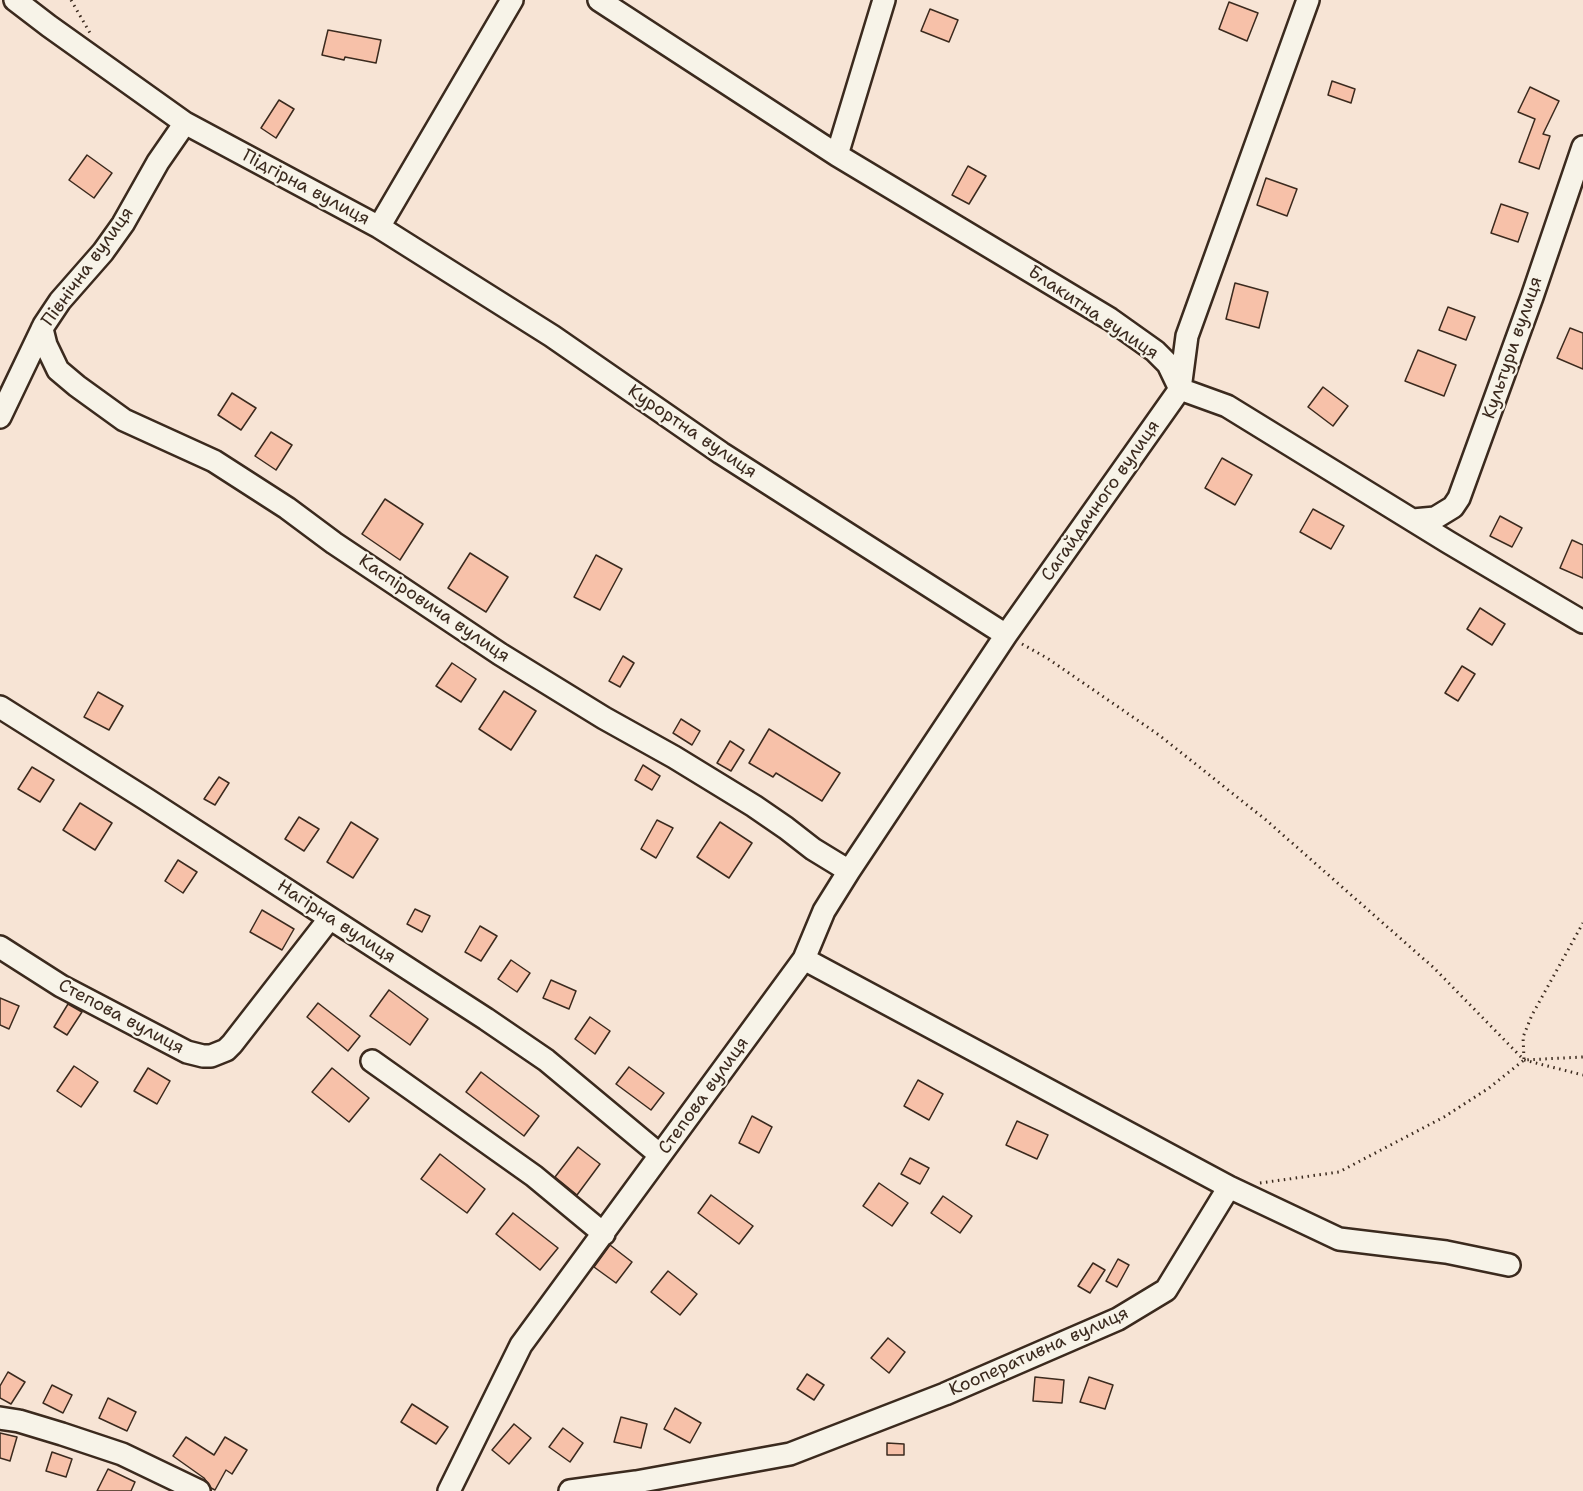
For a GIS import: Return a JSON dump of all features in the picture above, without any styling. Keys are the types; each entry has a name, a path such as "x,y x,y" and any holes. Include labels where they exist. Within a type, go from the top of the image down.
{"street":[{"name":"Підгірна вулиця","path":"15,0 185,123 379,227 512,0"},
{"name":"Блакитна вулиця","path":"599,0 837,155 1110,320 1155,351 1168,364 1180,389"},
{"path":"837,155 884,0"},
{"name":"Сагайдачного вулиця","path":"804,959 824,911 849,871 1006,635 1180,389 1187,336 1308,0"},
{"name":"Північна вулиця","path":"0,417 42,329 60,301 103,252 123,224 158,162 185,123"},
{"name":"Культури вулиця","path":"1413,520 1424,521 1435,518 1453,507 1459,498 1583,147"},
{"name":"Курортна вулиця","path":"379,227 552,336 721,453 1006,635"},
{"name":"Каспіровича вулиця","path":"42,329 46,345 58,370 76,386 124,420 214,461 287,508 334,543 500,654 754,806 813,849 849,871"},
{"path":"1180,389 1227,406 1583,622"},
{"name":"Нагірна вулиця","path":"0,707 486,1019 546,1060 660,1155"},
{"name":"Степова вулиця","path":"0,947 61,986 114,1014 188,1052 211,1056 226,1050 232,1044 330,918"},
{"path":"804,959 1229,1187 1339,1239 1446,1252 1509,1265"},
{"name":"Степова вулиця","path":"449,1491 521,1346 804,959"},
{"path":"372,1061 534,1176 604,1234"},
{"name":"Кооперативна вулиця","path":"570,1491 636,1482 790,1454 945,1394 1118,1319 1166,1290 1229,1187"},
{"path":"0,1418 19,1421 122,1454 199,1491"}],"path":[{"path":"1006,635 1047,658 1159,735 1266,820 1434,968 1524,1060 1583,1075"},
{"path":"1524,1060 1523,1037 1532,1015 1583,923"},
{"path":"1229,1187 1339,1172 1444,1118 1524,1060 1583,1057"}],"building":[{"path":"1229,2 1258,13 1247,41 1219,29"},
{"path":"930,9 958,20 949,42 921,31"},
{"path":"328,30 381,40 376,63 322,55"},
{"path":"1332,81 1355,89 1351,103 1328,95"},
{"path":"1530,87 1559,101 1543,134 1550,136 1539,169 1519,162 1535,119 1518,112"},
{"path":"279,100 294,109 276,138 261,128"},
{"path":"87,155 112,173 94,198 69,180"},
{"path":"968,166 986,176 969,204 952,195"},
{"path":"1266,178 1297,189 1287,216 1257,205"},
{"path":"1501,204 1528,213 1518,242 1491,233"},
{"path":"1235,283 1268,292 1259,328 1226,319"},
{"path":"1448,307 1475,317 1466,340 1439,330"},
{"path":"1570,328 1583,333 1583,369 1557,358"},
{"path":"1418,350 1456,365 1444,396 1405,381"},
{"path":"1323,387 1348,406 1333,426 1308,407"},
{"path":"232,393 256,408 241,430 218,415"},
{"path":"271,432 292,445 276,470 255,456"},
{"path":"1222,458 1252,475 1235,505 1205,488"},
{"path":"385,499 423,524 400,560 362,534"},
{"path":"1313,509 1344,526 1331,549 1300,532"},
{"path":"1500,516 1522,528 1512,547 1490,536"},
{"path":"1572,540 1583,545 1583,578 1560,568"},
{"path":"470,553 508,577 486,612 448,588"},
{"path":"596,555 622,569 600,610 574,597"},
{"path":"1480,608 1505,624 1492,645 1467,629"},
{"path":"623,656 634,663 620,687 609,681"},
{"path":"452,663 476,679 461,702 436,686"},
{"path":"1462,666 1475,674 1458,701 1445,693"},
{"path":"504,691 536,711 511,750 479,729"},
{"path":"98,692 123,706 109,730 84,717"},
{"path":"681,719 700,731 692,745 673,733"},
{"path":"769,729 840,773 822,801 776,773 773,777 749,763"},
{"path":"730,741 744,750 731,771 717,763"},
{"path":"643,765 660,776 652,790 635,780"},
{"path":"32,767 54,780 40,802 18,789"},
{"path":"219,777 229,783 215,805 204,799"},
{"path":"80,803 112,823 95,850 63,830"},
{"path":"299,817 319,829 304,851 285,839"},
{"path":"657,820 673,828 656,858 641,849"},
{"path":"351,822 378,839 353,878 327,862"},
{"path":"720,822 752,843 729,878 697,857"},
{"path":"178,860 197,872 183,893 165,881"},
{"path":"415,909 430,916 422,932 407,924"},
{"path":"262,910 294,929 282,950 250,932"},
{"path":"480,926 497,936 481,961 465,952"},
{"path":"511,960 530,973 517,992 498,979"},
{"path":"551,980 576,991 569,1009 543,998"},
{"path":"389,990 428,1019 410,1045 370,1016"},
{"path":"0,998 19,1006 9,1029 0,1025"},
{"path":"318,1003 360,1036 348,1051 307,1017"},
{"path":"68,1004 82,1012 67,1035 54,1027"},
{"path":"590,1017 610,1031 595,1054 575,1039"},
{"path":"74,1066 98,1082 81,1107 57,1091"},
{"path":"629,1067 664,1093 651,1110 616,1084"},
{"path":"148,1068 170,1081 157,1104 134,1091"},
{"path":"332,1068 369,1098 349,1122 312,1092"},
{"path":"481,1072 539,1116 524,1136 466,1092"},
{"path":"918,1080 943,1094 929,1120 904,1106"},
{"path":"752,1116 772,1127 759,1153 739,1143"},
{"path":"1017,1121 1048,1135 1037,1159 1006,1145"},
{"path":"578,1147 600,1164 577,1195 555,1177"},
{"path":"440,1154 485,1189 467,1213 421,1179"},
{"path":"910,1158 929,1168 920,1184 901,1174"},
{"path":"879,1183 908,1203 892,1226 863,1206"},
{"path":"711,1195 753,1226 739,1244 698,1213"},
{"path":"943,1196 972,1216 960,1233 931,1213"},
{"path":"513,1213 558,1248 540,1270 496,1234"},
{"path":"610,1245 632,1262 616,1283 594,1267"},
{"path":"1118,1259 1129,1265 1117,1287 1106,1281"},
{"path":"1093,1263 1105,1270 1090,1293 1078,1286"},
{"path":"668,1271 697,1294 680,1315 651,1292"},
{"path":"888,1338 905,1352 889,1373 871,1358"},
{"path":"8,1372 25,1382 11,1404 0,1398 0,1386"},
{"path":"807,1374 824,1385 814,1400 797,1389"},
{"path":"1035,1377 1064,1380 1062,1403 1033,1401"},
{"path":"1089,1377 1113,1385 1105,1409 1080,1402"},
{"path":"52,1385 72,1395 63,1413 43,1403"},
{"path":"108,1398 136,1412 127,1431 99,1418"},
{"path":"412,1404 448,1427 436,1444 401,1422"},
{"path":"675,1408 701,1423 690,1443 664,1429"},
{"path":"621,1417 647,1424 641,1448 614,1442"},
{"path":"514,1424 531,1438 509,1464 492,1450"},
{"path":"563,1428 583,1443 570,1462 549,1447"},
{"path":"0,1433 17,1437 10,1461 0,1458"},
{"path":"186,1437 214,1455 225,1437 247,1450 232,1474 226,1470 215,1490 204,1478 173,1456"},
{"path":"887,1443 904,1444 904,1455 887,1455"},
{"path":"52,1452 72,1459 66,1477 46,1471"},
{"path":"108,1469 135,1482 131,1491 97,1491"}]}
